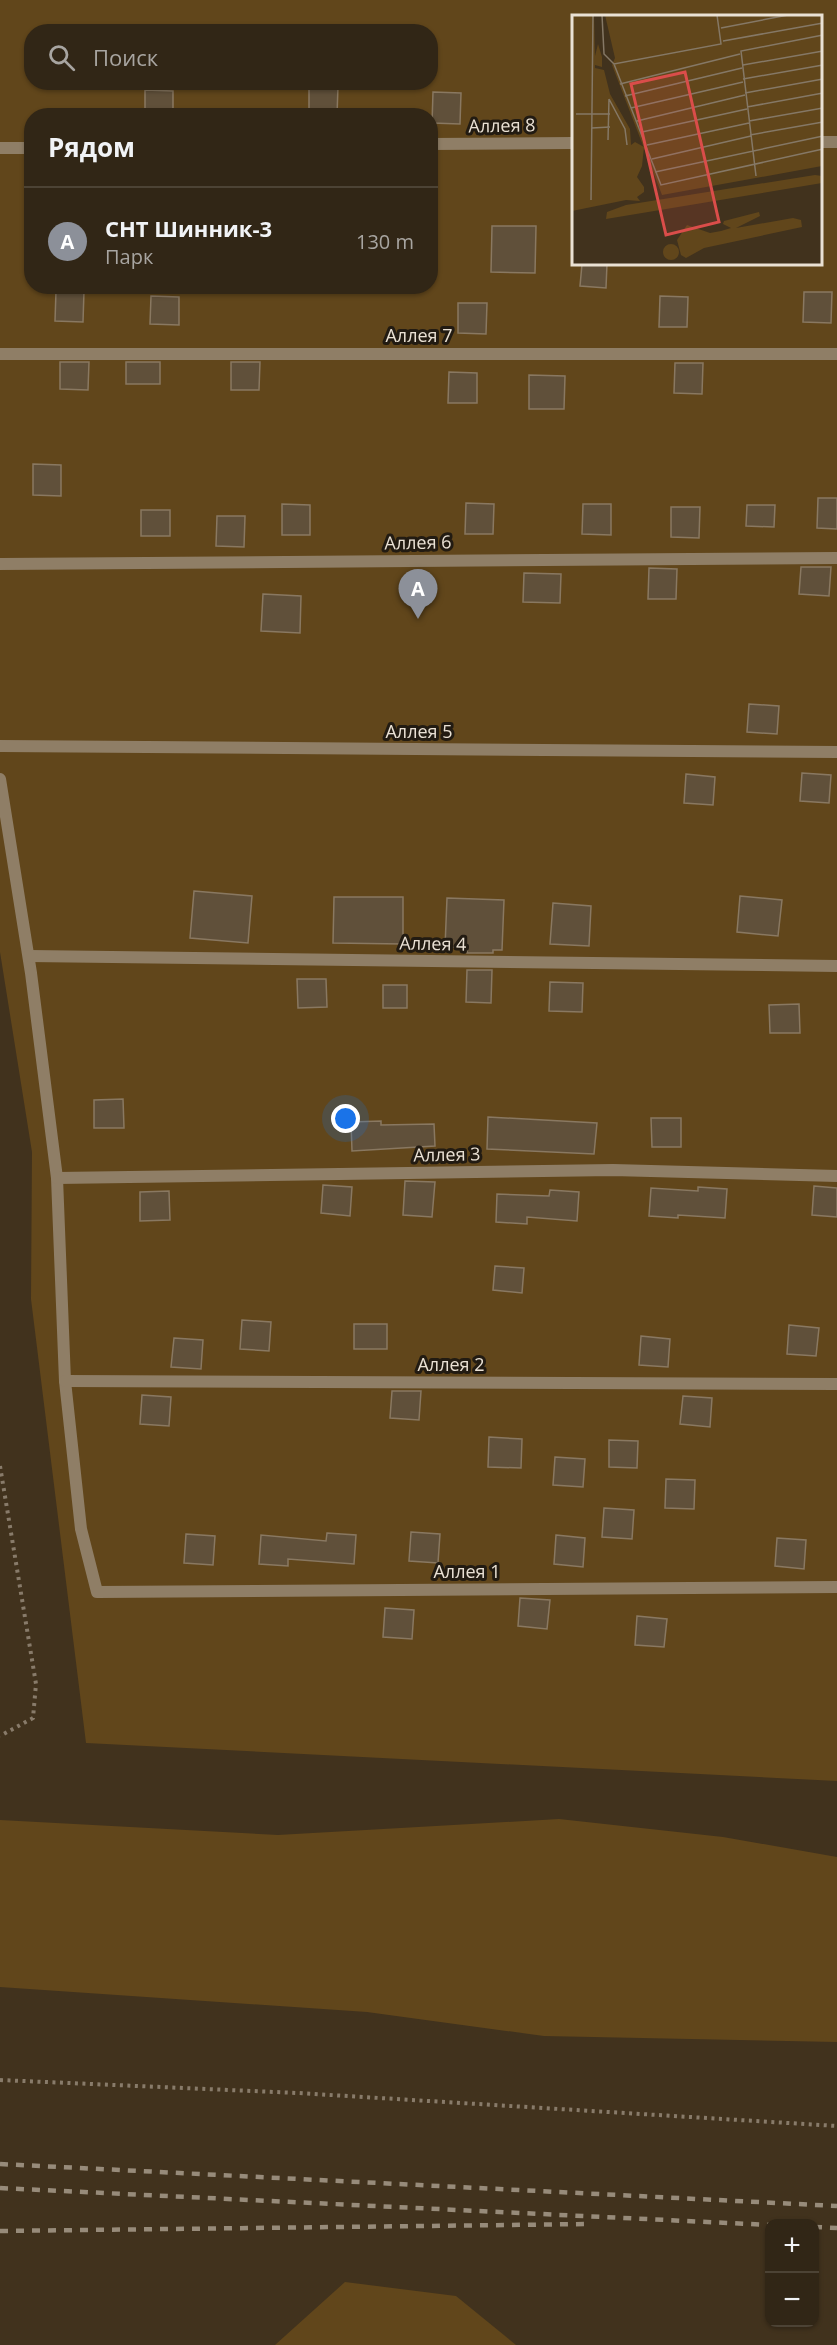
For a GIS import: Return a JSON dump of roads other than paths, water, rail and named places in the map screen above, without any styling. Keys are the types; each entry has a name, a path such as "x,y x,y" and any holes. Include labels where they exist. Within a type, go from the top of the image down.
{"lane":[{"name":"Аллея 8","path":"438,144 572,143"},
{"path":"0,148 24,148"},
{"name":"Аллея 7","path":"0,354 837,354"},
{"name":"Аллея 6","path":"0,564 837,558"},
{"name":"Аллея 5","path":"0,746 837,752"},
{"path":"0,779 29,956 57,1178 65,1381"},
{"name":"Аллея 4","path":"29,956 837,966"},
{"name":"Аллея 3","path":"57,1178 613,1170 837,1176"},
{"name":"Аллея 2","path":"65,1381 837,1384"},
{"name":"Аллея 1","path":"65,1381 81,1529 97,1592 837,1587"}],"railway":[{"path":"0,2164 837,2206"},
{"path":"0,2188 765,2225"},
{"path":"0,2231 591,2224"},
{"path":"819,2227 837,2228"}],"place":[{"name":"СНТ Шинник-3","path":"418,619"}]}
